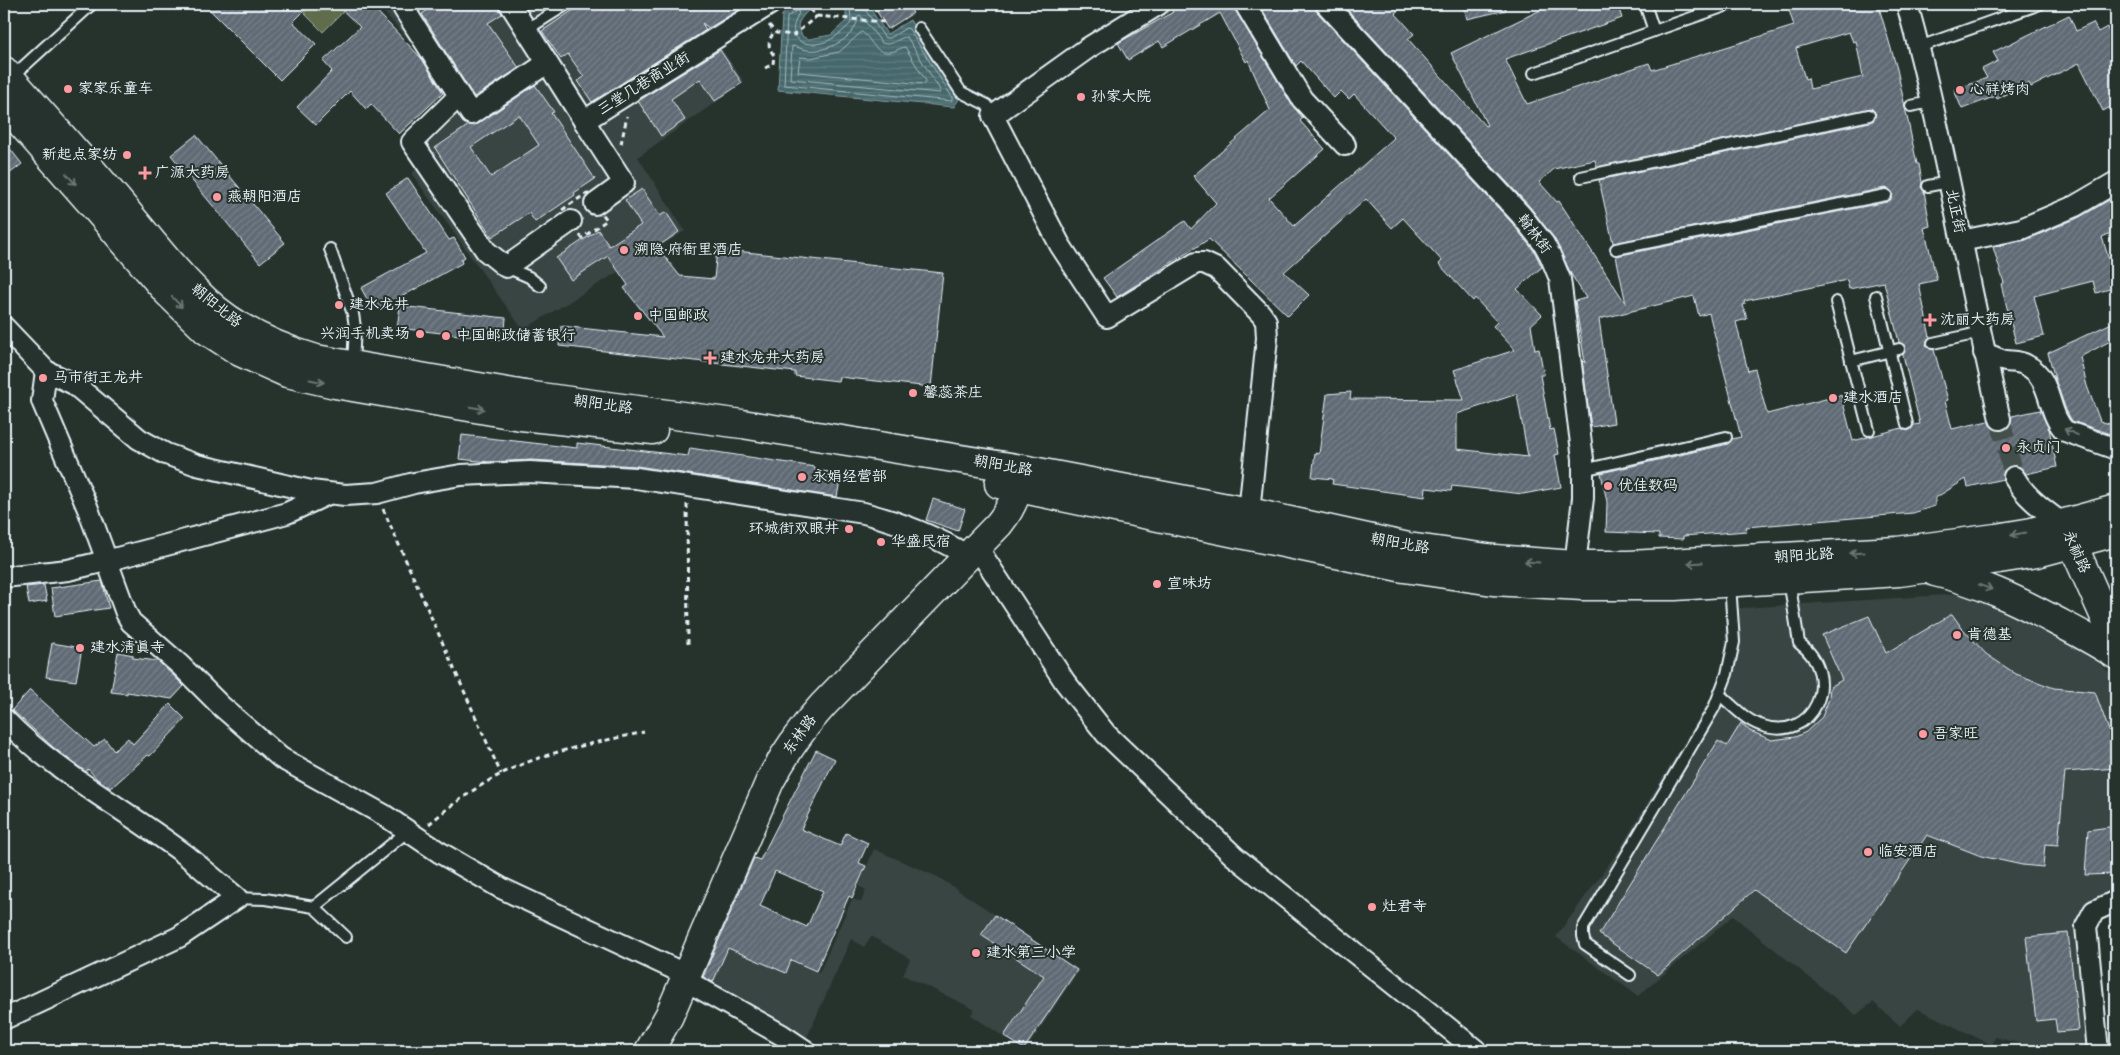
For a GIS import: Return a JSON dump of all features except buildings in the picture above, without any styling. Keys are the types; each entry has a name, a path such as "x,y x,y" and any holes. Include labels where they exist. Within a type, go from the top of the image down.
{"main road":[{"name":"朝阳北路","path":"6,84 184,278 219,312 251,333 294,352 316,359 525,394 742,424 1020,478 1404,568 1493,581 1629,587 1730,583 1921,569 2000,560 2075,536 2116,509"},
{"name":"朝阳北路","path":"6,84 191,317 206,330 240,352 287,372 335,384 521,416 741,440 923,470 1020,478 1249,512 1408,547 1495,559 1575,565 1674,564 1897,551 1996,538 2075,536 2116,532"},
{"name":"东林路","path":"649,1051 669,1016 770,781 794,740 823,704 1007,514 1020,478"},
{"name":"永祯路","path":"2075,536 2116,602"},
{"name":"永祯路","path":"2075,536 2116,642"},
{"path":"1921,569 1972,582 2008,596 2099,644 2116,655"}],"street":[{"path":"411,4 404,9 471,114 547,63"},
{"name":"三堂几巷商业街","path":"510,4 584,121 770,4"},
{"path":"1159,4 1088,48 993,116 1060,245 1107,317 1196,264 1204,262 1217,269 1266,321 1267,338 1249,512"},
{"path":"1245,4 1302,99 1345,144"},
{"name":"翰林街","path":"1326,4 1521,215 1550,255 1560,278 1583,470 1583,498 1575,565"},
{"name":"北正街","path":"1907,4 1919,47 1949,182 1979,333 2000,419"},
{"path":"460,96 412,142 486,251 506,267 571,221"},
{"path":"584,121 624,183 595,204"},
{"path":"1961,241 2021,229 2076,206 2116,182"},
{"path":"4,326 46,371 74,384 139,439 166,454 197,465 328,494 377,493 437,478 495,472 600,475 687,486 864,513 897,522 972,551 1065,682 1106,734 1234,856 1477,1051"},
{"path":"1984,353 2006,361 2017,361 2032,369 2044,381 2059,425 2065,431 2116,449"},
{"path":"46,371 42,401 88,508 126,613 131,622 180,665 221,706 281,758 384,815 438,852 501,888 686,977 806,1051"},
{"path":"2014,477 2022,491 2075,536"},
{"path":"4,577 68,570 106,561 287,513 328,494"},
{"path":"4,719 29,742 83,784 187,856 237,898 179,937 4,1019"},
{"path":"2098,1051 2086,926 2094,911 2116,901"}],"lane":[{"path":"6,84 92,4"},
{"path":"526,30 567,4"},
{"path":"1644,4 1654,31"},
{"path":"1534,73 1731,4"},
{"path":"1919,47 2040,4"},
{"path":"919,28 961,92 987,105 993,116"},
{"path":"1911,106 1931,102"},
{"path":"1581,177 1869,115"},
{"path":"1928,186 1949,182"},
{"path":"1616,250 1886,195"},
{"path":"330,249 353,314 355,327 353,365"},
{"path":"506,267 529,278 540,286"},
{"path":"1876,296 1895,350 1907,424"},
{"path":"1836,302 1869,430"},
{"path":"1933,343 1979,333"},
{"path":"1851,361 1895,350"},
{"path":"1583,470 1726,437"},
{"path":"1720,695 1751,720 1769,727 1779,728 1797,724 1805,720 1816,706 1822,689 1820,671 1812,655 1799,643 1789,579"},
{"path":"1630,975 1585,944 1583,928 1720,695 1734,642 1730,583"},
{"path":"314,907 412,834"},
{"path":"237,898 265,899 314,907 346,937"}],"path":[{"path":"803,4 817,16 882,22"},
{"path":"765,68 773,64 774,56 769,50 769,39 775,33 794,35 817,16"},
{"path":"616,171 632,91"},
{"path":"687,486 688,646"},
{"path":"377,493 501,774"},
{"path":"412,834 501,774 551,754 644,732"}],"shaded area":[{"path":"387,4 766,4 713,36 744,82 638,157 685,231 523,330 412,174 416,168 402,140 453,89 381,9"},
{"path":"1960,594 1988,602 2089,655 2116,678 2116,889 2094,898 2086,910 2093,1051 2050,1051 1995,1037 1992,1045 1918,1009 1900,1026 1873,1002 1856,1015 1733,916 1638,996 1556,937 1619,850 1712,696 1725,656 1726,609"},
{"name":"建水第三小学","path":"874,849 938,877 1079,970 1025,1051 971,1015 974,1009 903,975 910,959 871,936 864,947 851,939 804,1044 697,980 719,930 819,973 852,899 861,902 866,890 858,886"}],"green space":[{"path":"313,4 335,4 343,12 323,32 304,13"}],"water":[{"path":"797,4 819,4 807,12 798,25 803,37 809,39 831,35 846,21 846,6 837,4 867,4 887,34 910,20 959,99 954,107 778,90 782,15"}],"tunnel":[{"path":"2000,419 2014,477"}],"place":[{"name":"家家乐童车","path":"68,89"},
{"name":"心祥烤肉","path":"1960,90"},
{"name":"孙家大院","path":"1081,97"},
{"name":"新起点家纺","path":"127,155"},
{"name":"广源大药房","path":"145,173"},
{"name":"燕朝阳酒店","path":"217,197"},
{"name":"溯隐·府衙里酒店","path":"624,250"},
{"name":"建水龙井","path":"339,305"},
{"name":"中国邮政","path":"638,316"},
{"name":"沈丽大药房","path":"1930,320"},
{"name":"兴润手机卖场","path":"420,334"},
{"name":"中国邮政储蓄银行","path":"446,336"},
{"name":"建水龙井大药房","path":"710,358"},
{"name":"马市街王龙井","path":"43,378"},
{"name":"馨蕊茶庄","path":"913,393"},
{"name":"建水酒店","path":"1833,398"},
{"name":"永贞门","path":"2006,448"},
{"name":"永娟经营部","path":"802,477"},
{"name":"优佳数码","path":"1608,486"},
{"name":"环城街双眼井","path":"849,529"},
{"name":"华盛民宿","path":"881,542"},
{"name":"宣味坊","path":"1157,584"},
{"name":"肯德基","path":"1957,635"},
{"name":"建水清真寺","path":"80,648"},
{"name":"吾家旺","path":"1923,734"},
{"name":"临安酒店","path":"1868,852"},
{"name":"灶君寺","path":"1372,907"},
{"name":"建水第三小学","path":"976,953"}]}
